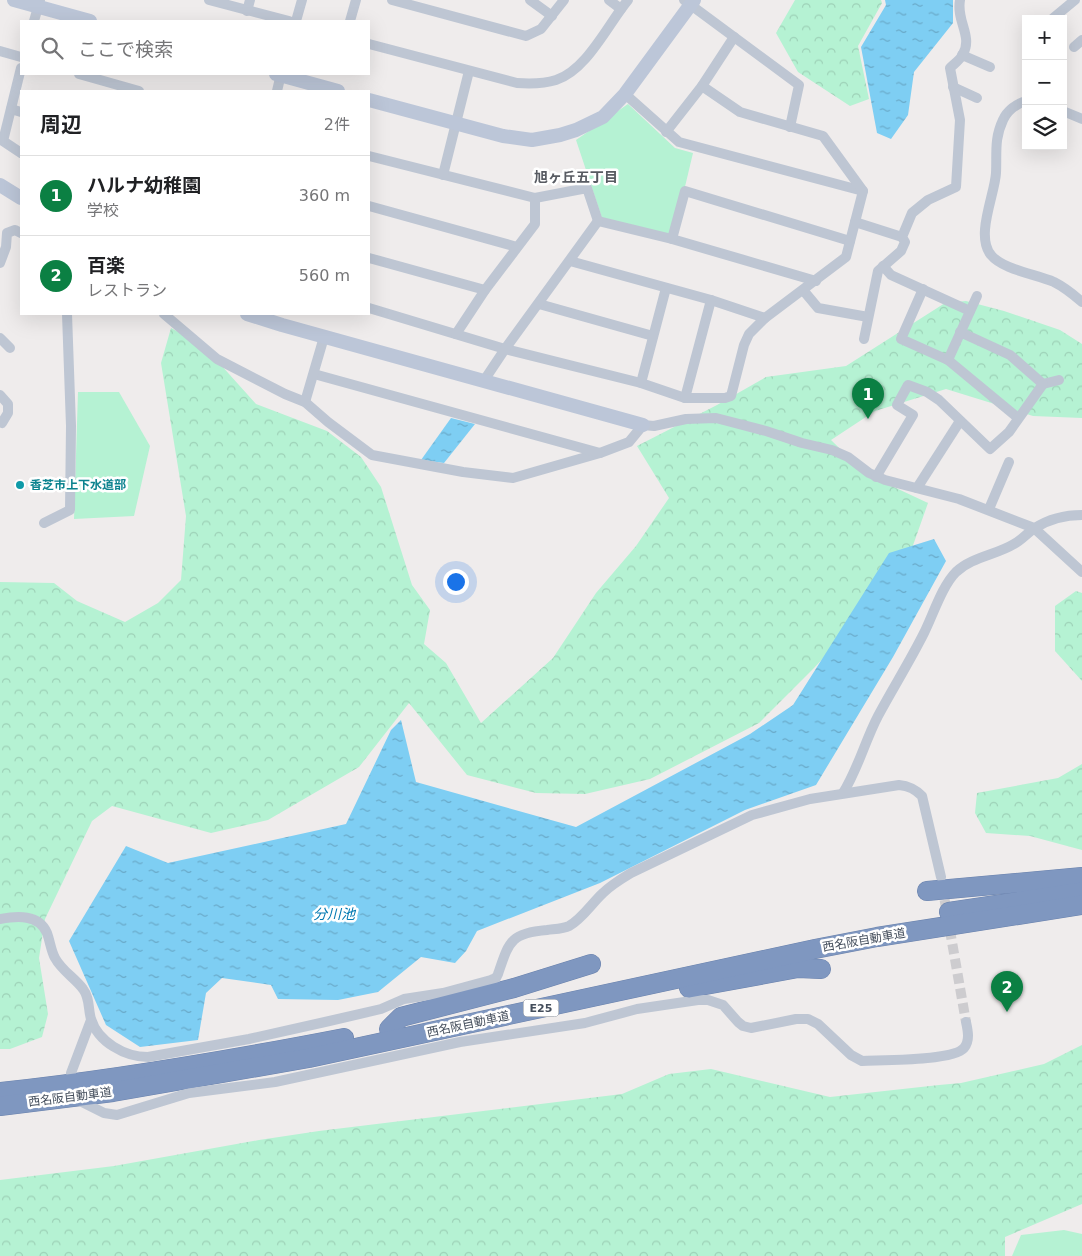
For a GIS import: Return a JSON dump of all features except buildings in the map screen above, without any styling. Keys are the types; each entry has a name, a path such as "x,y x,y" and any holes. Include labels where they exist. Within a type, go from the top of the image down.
{"highway":[{"path":"927,891 1082,877"},
{"name":"西名阪自動車道","path":"0,1092 45,1087 239,1057 388,1029 814,937 972,908 1082,892"},
{"name":"西名阪自動車道","path":"0,1106 113,1092 257,1068 746,963 877,937 1082,905"},
{"path":"388,1029 400,1017 514,988 591,964"},
{"path":"498,1017 508,1022 616,1000 798,968 821,969"}],"street":[{"path":"14,0 39,3 87,20"},
{"path":"209,0 285,20"},
{"path":"247,11 250,0"},
{"path":"296,20 302,0"},
{"path":"350,20 356,0"},
{"path":"392,0 526,36 541,30 564,0"},
{"path":"530,0 552,16"},
{"path":"609,0 621,9"},
{"path":"370,44 517,84 539,84 558,79 576,68 594,47 628,0"},
{"path":"902,236 912,212 928,200 956,187 960,120 950,68 962,55 967,38 960,21 958,9 960,0"},
{"path":"1057,15 1076,0 1082,6"},
{"path":"370,100 503,136 532,140 560,135 576,130 602,117 625,94 689,2 799,86 790,127"},
{"path":"34,20 39,3"},
{"path":"666,132 702,86 734,37"},
{"path":"0,51 20,57"},
{"path":"962,55 990,67"},
{"path":"442,175 469,71"},
{"path":"20,72 3,142 20,152"},
{"path":"83,75 135,90"},
{"path":"277,90 279,75"},
{"path":"282,75 335,90"},
{"path":"702,86 740,112 823,136 863,191"},
{"path":"954,87 977,98"},
{"path":"625,94 679,142 863,191"},
{"path":"1022,103 1008,112 1002,120 995,144 996,174 984,239 990,255 1008,267 1054,283 1082,302"},
{"path":"11,109 20,112"},
{"path":"1067,113 1082,119"},
{"path":"370,156 535,198 587,188 598,221"},
{"path":"0,185 20,197"},
{"path":"672,239 685,191 850,241"},
{"path":"370,308 505,349 641,383 685,398 724,398 731,396 749,334 765,318 846,257 863,191"},
{"path":"456,334 485,290 535,224 535,198"},
{"path":"370,206 517,247"},
{"path":"598,221 672,239 816,281"},
{"path":"484,382 505,349 598,221"},
{"path":"855,222 902,236 905,242 901,251 878,271 864,339"},
{"path":"0,263 6,248 4,231 15,230 20,232"},
{"path":"370,258 485,290"},
{"path":"570,261 711,300 765,318"},
{"path":"883,266 891,275 970,310"},
{"path":"641,383 666,288"},
{"path":"922,289 901,339 948,360 1018,418"},
{"path":"803,290 818,308 868,317"},
{"path":"948,360 977,296"},
{"path":"685,398 711,300"},
{"path":"539,304 653,336"},
{"path":"44,523 70,510 71,426 67,315"},
{"path":"165,315 217,360 285,394 306,402 328,422 372,455 463,472 513,478 600,453 629,442 643,425"},
{"path":"250,315 643,425 654,426 701,417 731,421 840,453 876,477 959,499 1034,528 1082,572"},
{"path":"960,332 1010,355 1043,384"},
{"path":"306,402 324,337"},
{"path":"0,338 10,348"},
{"path":"314,374 600,453"},
{"path":"876,477 913,415 898,405 908,385 927,392 990,449 1009,432 1043,384 1059,380"},
{"path":"0,395 8,404 8,413 2,423 0,422"},
{"path":"917,488 960,421"},
{"path":"988,510 1009,462"},
{"path":"844,792 877,718 913,654 948,583 956,573 965,566 1011,546 1023,539 1034,528 1052,519 1062,516 1082,515"},
{"path":"0,919 35,919 42,924 54,957 60,966 84,990 88,999 91,1020 98,1033 115,1047 137,1057 148,1057 325,1022 381,1009 404,999 443,993 491,980 496,978 511,942 518,936 527,932 570,926 604,892 631,873 752,815 810,799 844,792 898,785 916,790 922,796 940,877"},
{"path":"82,1102 104,1113 117,1115 179,1095 276,1082 460,1042 585,1023 638,1009 688,1000 708,1000 722,1005 743,1026 751,1028 796,1019 808,1019 818,1024 851,1056 862,1061 940,1057 957,1054 964,1050 967,1044 968,1032 966,1022"},
{"path":"71,1073 91,1020"}],"green space":[{"path":"795,0 881,0 882,3 858,46 869,99 850,106 798,72 776,33"},
{"path":"628,104 675,148 693,153 673,237 602,218 576,140"},
{"path":"966,301 1004,311 1060,330 1082,344 1082,418 1033,416 946,389 875,411 831,440 866,474 928,503 911,551 866,612 759,723 650,779 585,794 536,793 467,775 409,703 359,767 268,820 211,833 112,806 92,821 45,919 39,958 48,1014 42,1037 10,1049 0,1049 0,582 54,583 77,601 125,622 158,603 181,580 186,516 161,363 171,328 203,345 256,404 327,431 361,457 381,487 412,585 430,610 424,644 446,663 481,723 553,658 596,593 636,546 669,498 637,446 717,405 766,377 846,366 945,303"},
{"path":"78,392 119,392 150,446 134,516 74,519"},
{"path":"1076,591 1082,593 1082,681 1055,651 1055,606"},
{"path":"1082,764 1082,850 1030,836 986,833 975,813 977,793 1058,778"},
{"path":"1082,1045 1082,1204 1005,1237 1005,1256 0,1256 0,1180 114,1166 319,1131 622,1094 669,1074 711,1069 830,1097 961,1083 1044,1064"},
{"path":"1064,1230 1082,1234 1082,1256 1012,1256 1021,1235"}],"water":[{"path":"885,0 953,0 953,23 914,72 908,115 891,139 877,133 861,47 886,5"},
{"path":"451,418 475,424 444,463 421,460"},
{"name":"分川池","path":"934,539 946,561 893,657 816,785 745,810 600,883 477,931 466,951 455,963 421,957 378,992 338,1000 278,999 271,985 222,978 206,993 198,1040 140,1047 106,1025 69,941 126,846 168,863 346,824 391,730 401,720 416,782 576,827 750,734 793,705 889,553"}],"tunnel":[{"path":"942,885 966,1022"}],"place":[{"name":"ハルナ幼稚園","path":"868,419"},
{"name":"香芝市上下水道部","path":"20,485"},
{"name":"百楽","path":"1007,1012"}],"district":[{"name":"旭ヶ丘五丁目","path":"576,177"}]}
